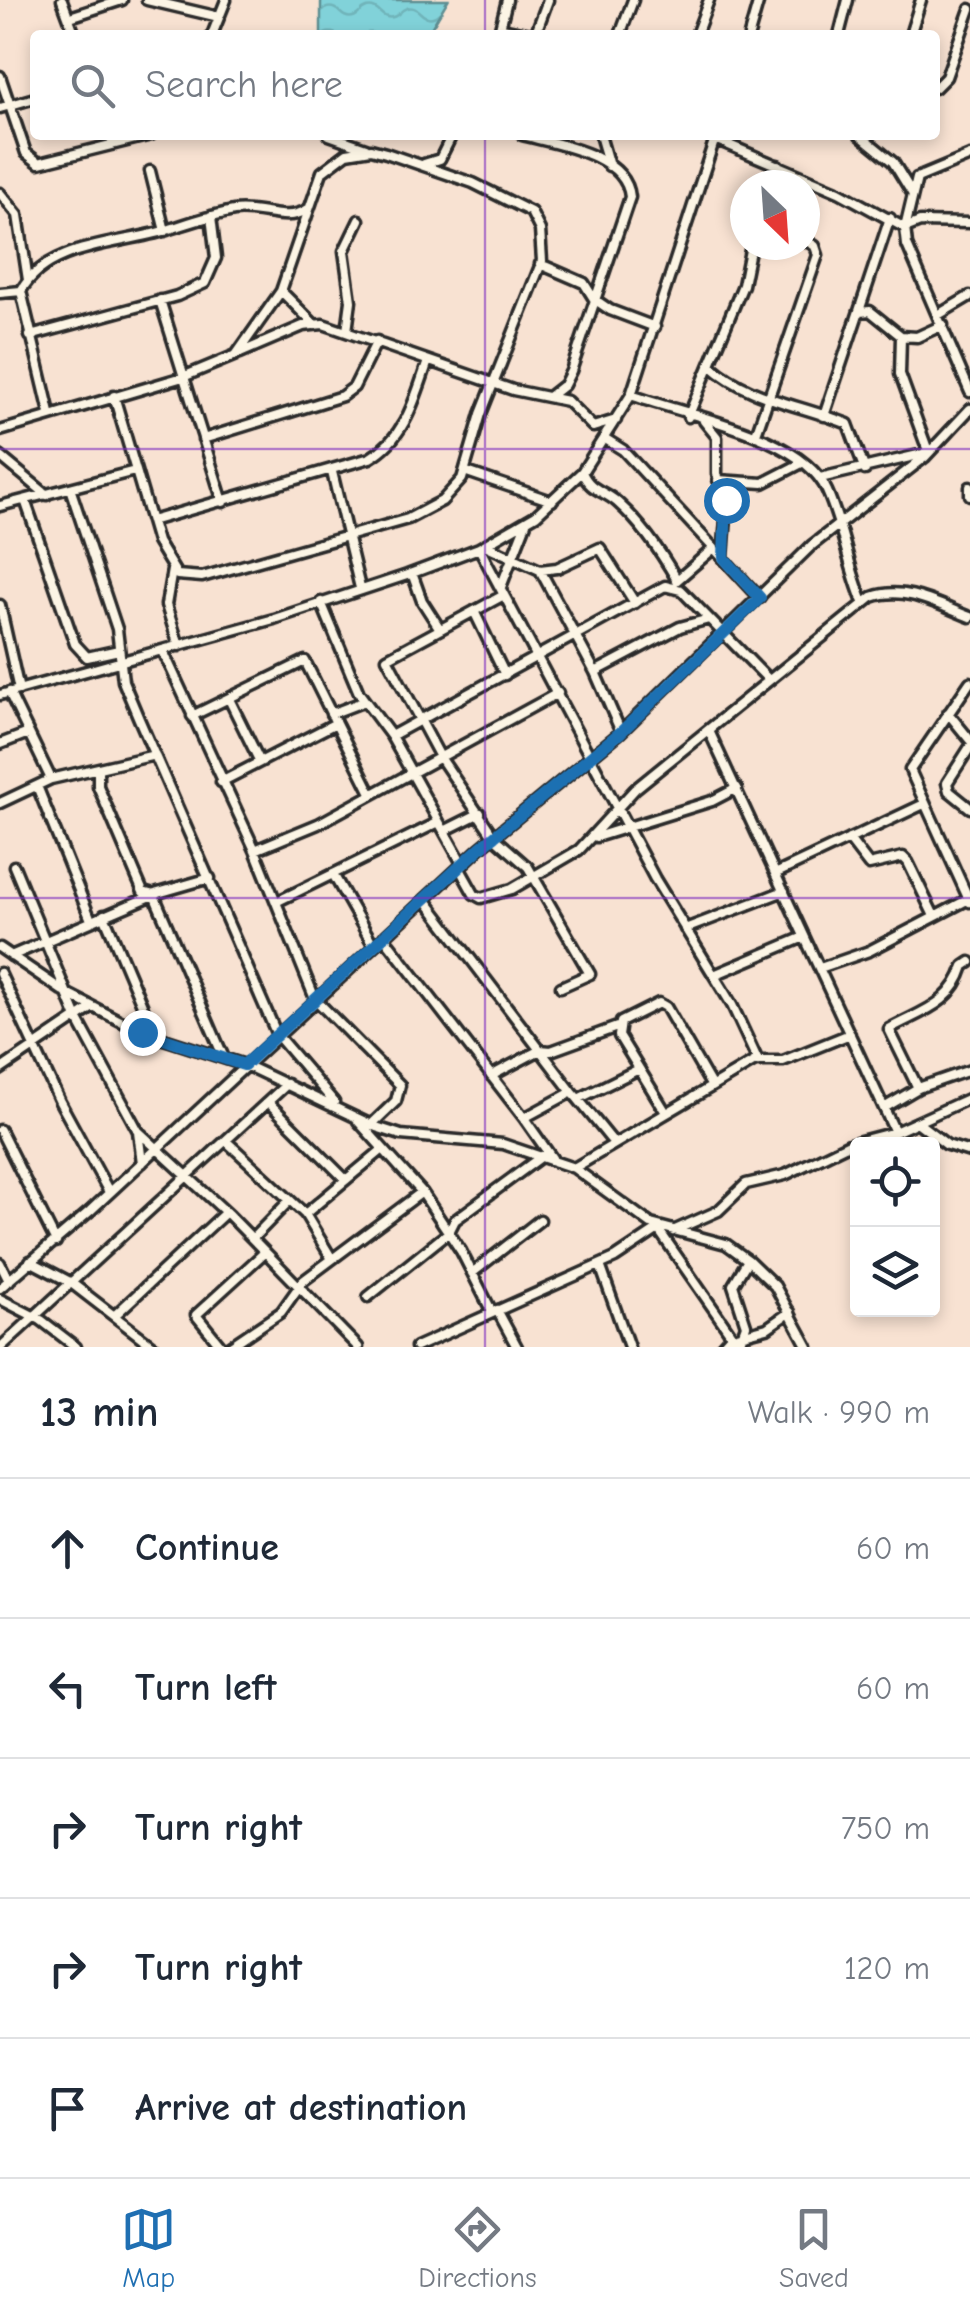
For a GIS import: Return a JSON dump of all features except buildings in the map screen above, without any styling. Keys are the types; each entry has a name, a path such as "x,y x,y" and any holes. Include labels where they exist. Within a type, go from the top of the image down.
{"street":[{"path":"62,0 74,30"},
{"path":"70,18 122,0"},
{"path":"148,0 219,17"},
{"path":"214,30 226,0"},
{"path":"498,30 507,0"},
{"path":"537,30 548,0"},
{"path":"622,30 633,0"},
{"path":"698,30 709,0"},
{"path":"750,30 760,0"},
{"path":"840,30 848,0"},
{"path":"912,30 921,0"},
{"path":"940,83 946,78 970,9"},
{"path":"0,76 26,153 38,164 131,140"},
{"path":"0,108 30,99"},
{"path":"172,570 186,577 202,576 424,513 467,472 481,414 540,264 540,230 530,212 473,183 344,140"},
{"path":"420,164 440,159 450,140"},
{"path":"541,140 576,149 609,166 625,179 630,198 571,371 564,385 548,397"},
{"path":"601,140 609,166"},
{"path":"10,692 163,652 412,573 482,546 553,501 582,472 631,395 715,140"},
{"path":"723,140 905,228"},
{"path":"865,140 893,162 912,193"},
{"path":"872,146 874,140"},
{"path":"236,355 281,290 328,165 348,154 370,149"},
{"path":"970,156 921,174 912,193 905,228 907,245 970,392"},
{"path":"776,170 778,165"},
{"path":"150,172 159,194 165,231"},
{"path":"0,193 18,215 28,280"},
{"path":"50,413 22,291 28,280 64,256 210,216 254,210 295,216 312,206"},
{"path":"30,336 194,290 212,274 216,251 210,216"},
{"path":"824,416 890,218"},
{"path":"348,332 351,301 344,251 359,220"},
{"path":"905,228 920,222 970,222"},
{"path":"688,416 742,286 748,260"},
{"path":"756,434 816,260"},
{"path":"540,264 584,283 594,299 655,326"},
{"path":"281,290 315,325"},
{"path":"0,293 22,291"},
{"path":"938,314 970,296"},
{"path":"160,300 222,502"},
{"path":"860,312 870,310 901,336 917,337 943,325"},
{"path":"0,431 183,376 303,326 315,325 377,341 494,383 567,401 593,427 617,420"},
{"path":"901,336 900,374 927,452"},
{"path":"203,439 290,416 342,396 354,386 377,341"},
{"path":"151,520 332,472 388,448 407,420 428,361"},
{"path":"710,365 724,380 850,426 865,470"},
{"path":"631,395 688,416 756,434 820,478 863,602"},
{"path":"114,396 151,520 172,570 166,605 179,646"},
{"path":"0,1288 158,1149 315,998 494,837 621,732 839,524 927,452 970,409"},
{"path":"704,420 718,443 718,480 728,504 724,558"},
{"path":"604,438 623,450 760,598"},
{"path":"820,478 927,452"},
{"path":"0,456 47,495"},
{"path":"718,480 763,482 802,463"},
{"path":"0,506 135,471"},
{"path":"332,472 360,588"},
{"path":"467,472 553,501"},
{"path":"582,472 588,486 614,499 638,525 674,583 768,679"},
{"path":"970,487 970,495"},
{"path":"70,488 116,628 122,682 276,1035 336,1105"},
{"path":"25,500 75,644 87,657 119,650"},
{"path":"528,520 510,559 503,591 387,658 440,757 494,837 518,854 590,974 561,987"},
{"path":"482,546 540,570 557,568 600,548 634,602"},
{"path":"482,546 538,658 758,1061"},
{"path":"391,736 674,583 714,548"},
{"path":"540,570 595,672 621,732"},
{"path":"412,573 422,601 440,630"},
{"path":"592,839 619,806 863,602 893,591 970,617"},
{"path":"320,602 365,701 391,736 478,898 531,878 592,839 712,801 737,788"},
{"path":"0,604 10,692 26,734 51,780"},
{"path":"474,611 505,675"},
{"path":"595,672 680,628 709,619"},
{"path":"163,652 255,850 315,998 400,1086 396,1101 371,1124"},
{"path":"192,716 305,661 372,794"},
{"path":"820,968 869,951 969,900 910,770 970,682"},
{"path":"255,850 318,824 558,693"},
{"path":"229,700 260,762"},
{"path":"221,782 365,701"},
{"path":"948,712 970,743 946,783 949,791 970,808"},
{"path":"708,730 895,1132"},
{"path":"0,744 26,734"},
{"path":"0,802 51,780 155,755"},
{"path":"98,771 98,786 143,892 154,895"},
{"path":"37,786 91,920"},
{"path":"777,873 924,804"},
{"path":"276,902 480,813"},
{"path":"849,839 869,865 903,857 934,916"},
{"path":"14,866 30,913 47,940 77,1018 138,1130 226,1212 358,1347"},
{"path":"960,878 970,868"},
{"path":"333,874 374,946"},
{"path":"12,956 154,895 210,878"},
{"path":"686,928 784,891"},
{"path":"154,895 224,1058"},
{"path":"426,899 613,1142"},
{"path":"104,915 156,1038"},
{"path":"714,975 804,937"},
{"path":"384,938 524,1118 552,1160"},
{"path":"0,948 66,993 156,1038 244,1065 401,1136 487,1142 574,1168 659,1229 732,1336"},
{"path":"918,1088 889,1029 956,989 964,966 970,962"},
{"path":"0,973 34,1050 109,1192"},
{"path":"491,1076 540,1050 552,1051 617,1027 659,1003 711,1085"},
{"path":"0,1070 92,1007"},
{"path":"617,1027 664,1111"},
{"path":"574,1168 664,1111 758,1061 783,1061 850,1034"},
{"path":"524,1118 638,1068"},
{"path":"884,1108 918,1088 970,1070"},
{"path":"1,1347 288,1084"},
{"path":"672,1232 713,1213 746,1184 785,1175 849,1144 895,1132 970,1098"},
{"path":"268,1102 346,1180"},
{"path":"355,1117 422,1192 517,1347"},
{"path":"917,1122 946,1145 970,1152"},
{"path":"0,1130 56,1242"},
{"path":"138,1130 142,1163"},
{"path":"226,1141 305,1214 332,1258"},
{"path":"305,1214 383,1149"},
{"path":"368,1298 449,1232 455,1220 542,1156"},
{"path":"229,1347 281,1312 303,1281 422,1192"},
{"path":"252,1238 290,1200"},
{"path":"114,1316 226,1212"},
{"path":"472,1273 540,1220"},
{"path":"416,1347 600,1265 659,1229 726,1244 748,1260 774,1286 808,1347"},
{"path":"222,1347 196,1315 265,1252"},
{"path":"738,1347 745,1320 734,1285 748,1260"},
{"path":"30,1261 70,1282 154,1347"},
{"path":"0,1263 9,1280"},
{"path":"600,1265 629,1347"},
{"path":"0,1299 76,1347"},
{"path":"721,1347 732,1336 767,1328 790,1312"}],"water":[{"path":"321,0 448,0 430,30 321,30"}],"route":[{"path":"142,1032 244,1065 480,848 621,732 760,598 724,558 726,500"}]}
